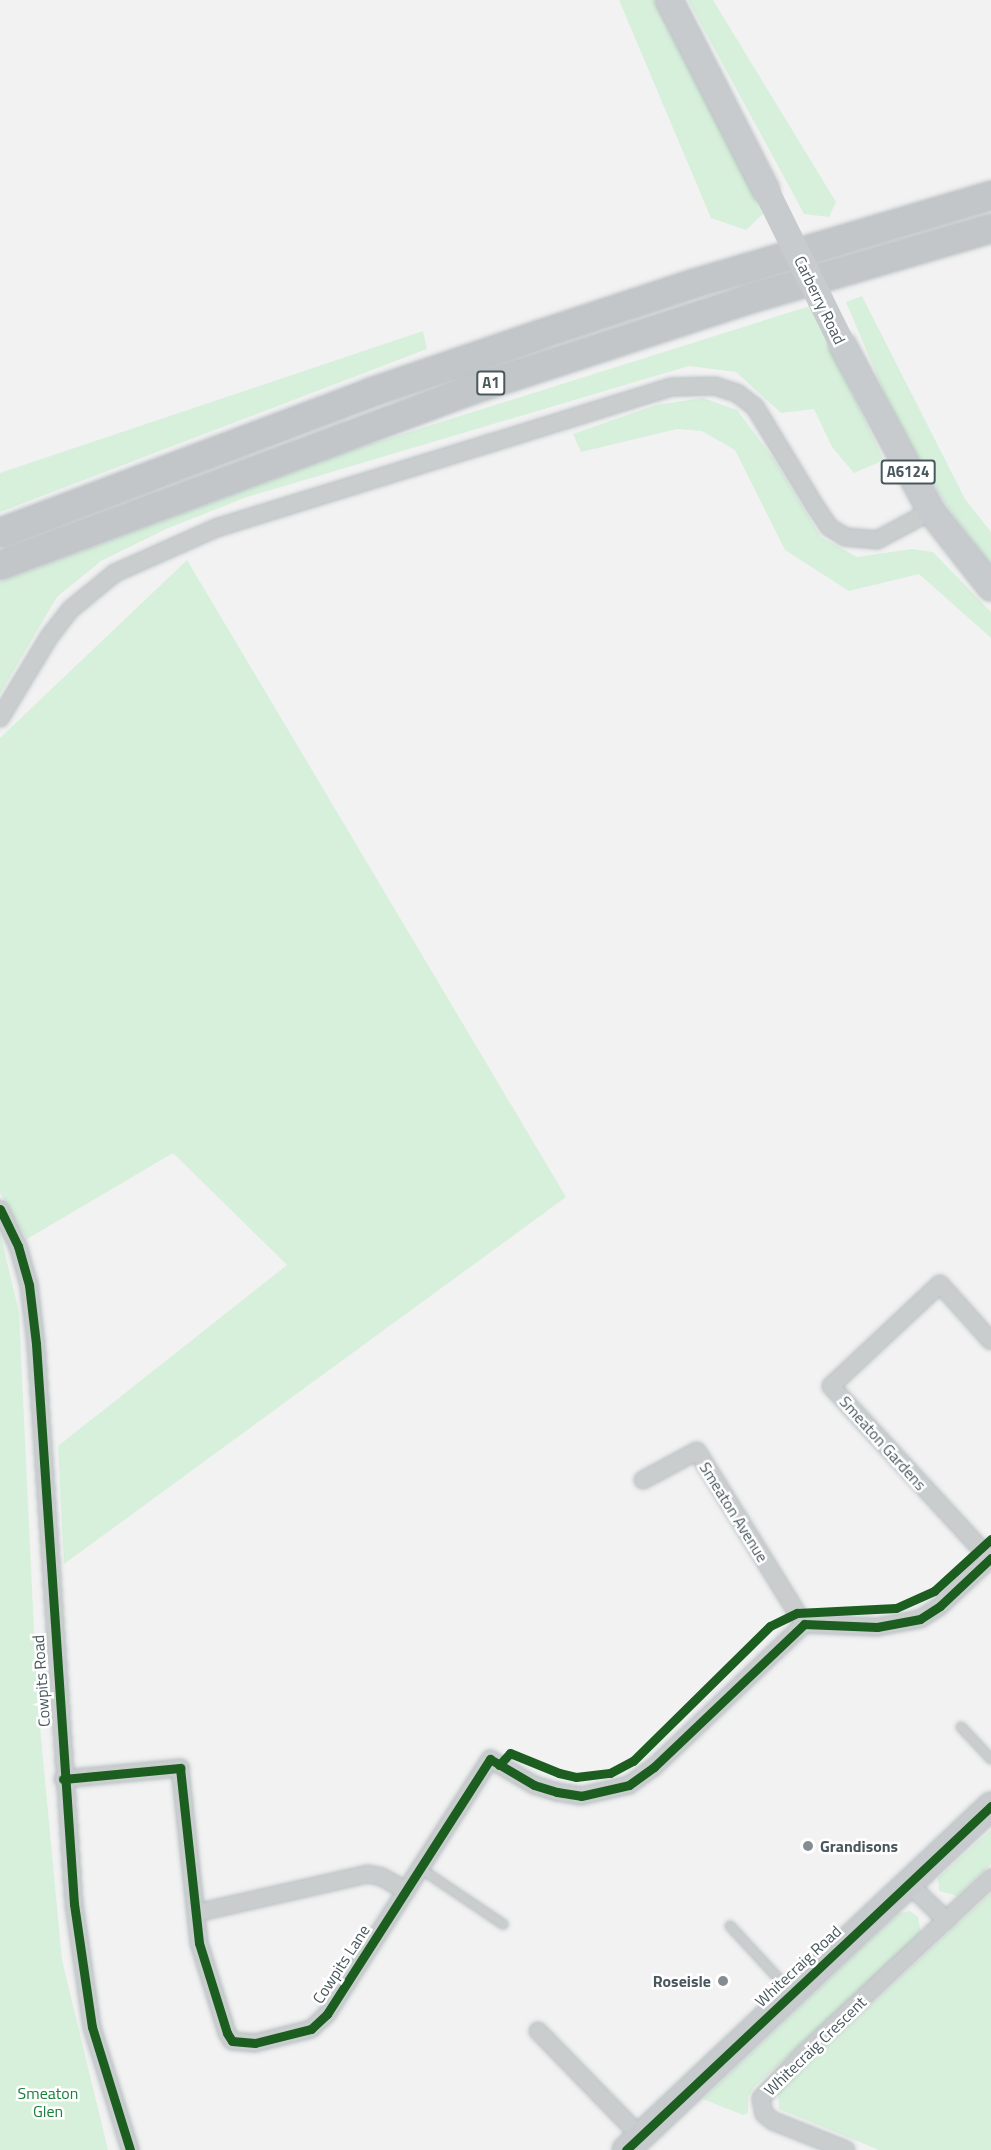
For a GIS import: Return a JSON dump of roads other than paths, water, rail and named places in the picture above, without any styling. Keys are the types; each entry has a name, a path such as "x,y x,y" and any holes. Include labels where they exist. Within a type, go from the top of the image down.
{"highway":[{"name":"A1","path":"0,532 359,396 527,338 704,280 991,195"},
{"name":"A1","path":"0,565 470,390 748,299 991,228"}],"main road":[{"name":"Carberry Road","path":"669,0 843,346 931,511 991,587"},
{"name":"Whitecraig Road","path":"633,2143 991,1806"}],"street":[{"path":"0,718 48,637 79,602 115,573 216,528 672,387 715,386 737,393 755,407 814,506 829,527 845,537 877,540 931,511"},
{"name":"Cowpits Road","path":"0,1209 18,1246 29,1285 36,1344 63,1779 74,1904 92,2027 130,2150"},
{"name":"Smeaton Gardens","path":"991,1341 940,1284 831,1386 991,1559"},
{"name":"Smeaton Avenue","path":"643,1480 697,1451 804,1624"},
{"path":"804,1624 877,1627 920,1619 940,1606 991,1559"},
{"name":"Cowpits Lane","path":"63,1779 180,1768 199,1943 226,2033 232,2041 255,2043 319,2023 421,1869 490,1759 534,1785 557,1792 581,1796 629,1785 654,1767 804,1624"},
{"path":"196,1913 368,1874 382,1877 406,1892"},
{"path":"908,1883 947,1921 991,1878"},
{"name":"Whitecraig Crescent","path":"846,2150 773,2121 764,2114 761,2098 803,2054 947,1921"},
{"name":"Whitecraig Road","path":"538,2031 633,2143"}],"lane":[{"path":"962,1727 991,1758"},
{"path":"421,1869 503,1924"},
{"path":"730,1926 792,1992"}],"place":[{"name":"Grandisons","path":"808,1846"},
{"name":"Roseisle","path":"723,1981"}],"park label":[{"name":"Smeaton Glen","path":"48,2102"}]}
